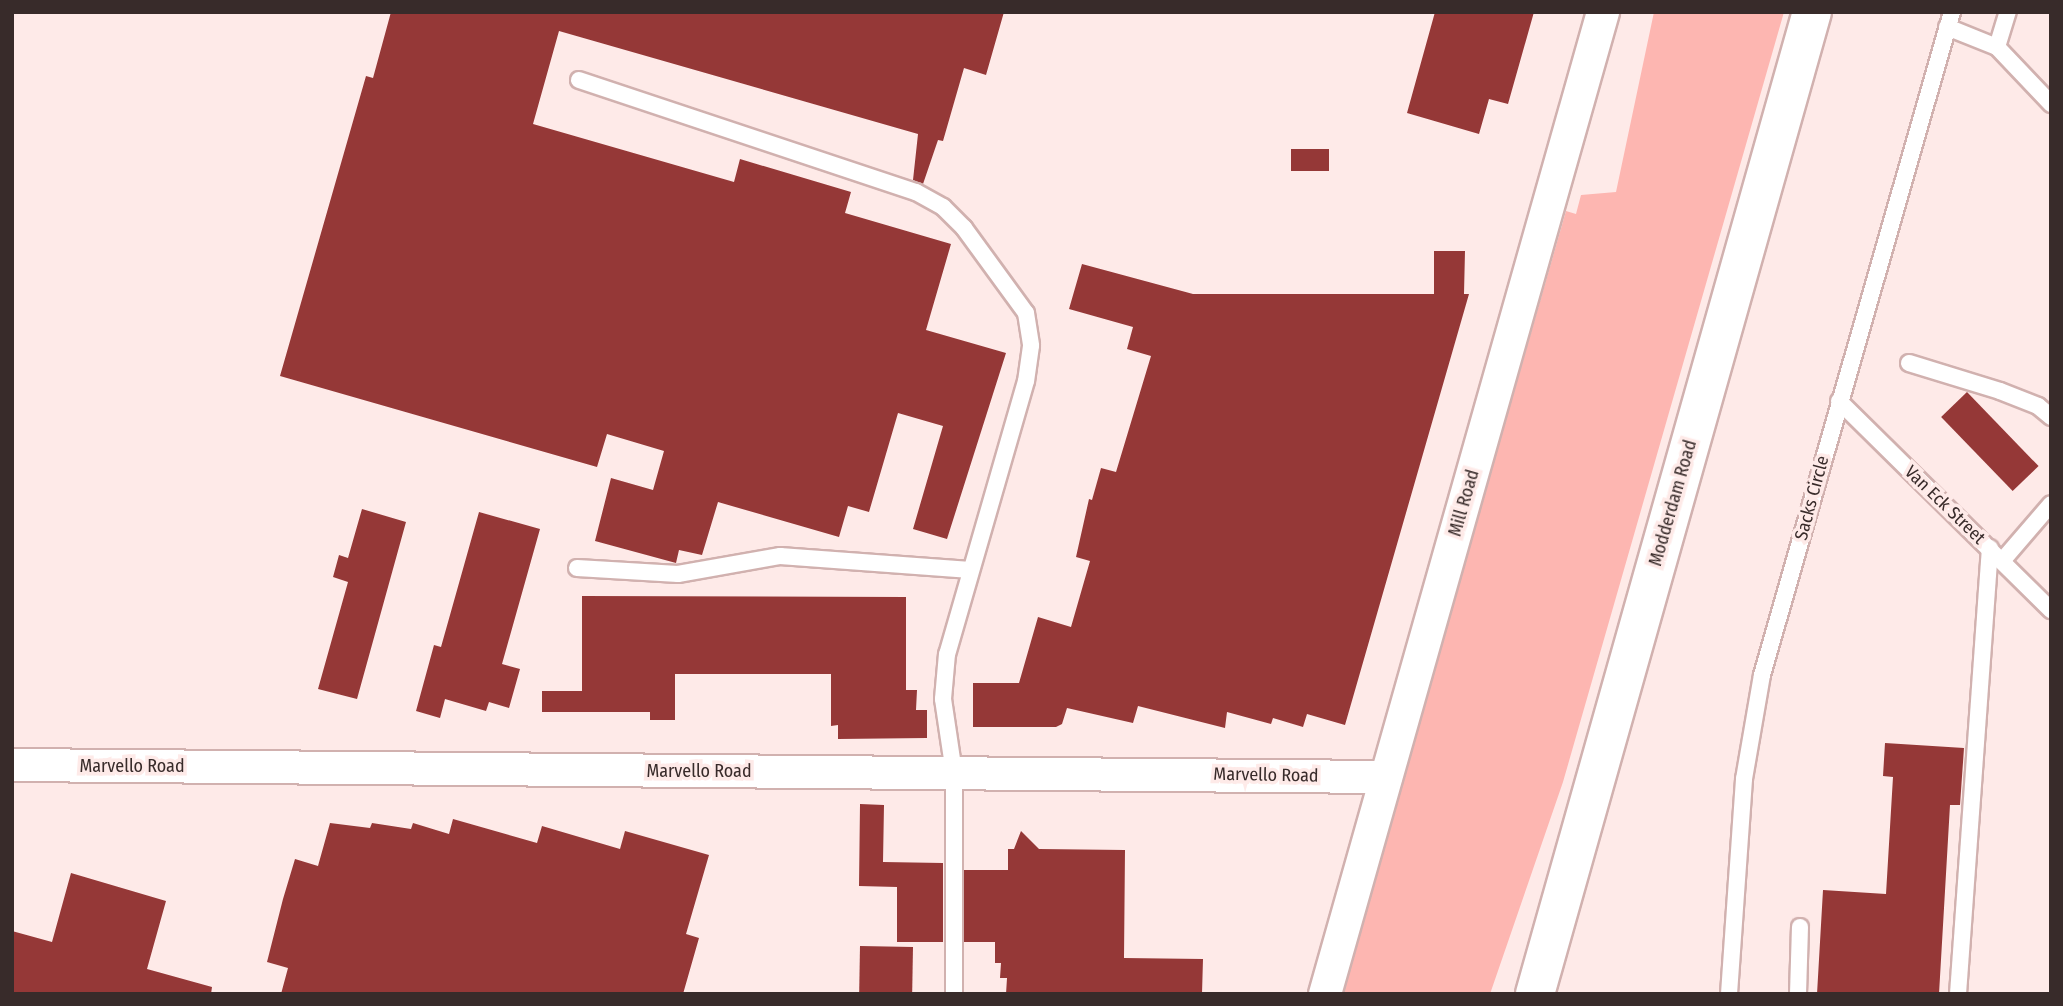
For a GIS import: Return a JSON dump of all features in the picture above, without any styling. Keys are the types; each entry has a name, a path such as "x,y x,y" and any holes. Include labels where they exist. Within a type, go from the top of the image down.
{"street":[{"name":"Mill Road","path":"1325,994 1603,12"},
{"name":"Modderdam Road","path":"1535,994 1812,12"},
{"name":"Marvello Road","path":"12,765 1386,777"}],"lane":[{"path":"1997,47 2008,12"},
{"path":"1950,20 1997,47 2051,104"},
{"name":"Sacks Circle","path":"1729,994 1738,843 1752,728 1839,401 1950,20"},
{"path":"579,80 889,180 943,207 964,228 1026,313 1031,346 1026,381 954,621 943,699 954,773 954,994"},
{"path":"1909,363 2000,391 2038,406 2051,417"},
{"name":"Van Eck Street","path":"1839,401 2051,610"},
{"path":"2002,561 2051,503"},
{"path":"1958,994 1990,548"},
{"path":"577,568 678,574 780,556 970,570"},
{"path":"1798,994 1800,927"}],"shaded area":[{"path":"1654,12 1784,12 1563,782 1490,994 1341,994 1566,211 1576,214 1581,195 1616,192"}],"building":[{"path":"391,12 1004,12 986,75 964,68 943,141 938,140 923,184 913,180 918,134 559,31 533,124 734,182 740,159 851,192 845,213 951,244 926,330 1006,353 947,539 913,529 943,426 898,413 869,512 848,506 839,537 718,502 702,555 679,550 676,563 595,541 611,478 653,490 664,451 607,434 597,467 280,376 366,76 373,78"},
{"path":"1435,12 1534,12 1508,104 1489,99 1479,134 1407,113"},
{"path":"1291,149 1329,149 1329,171 1291,171"},
{"path":"1434,251 1465,251 1464,294 1469,294 1345,725 1307,714 1303,727 1273,718 1271,724 1227,712 1225,728 1138,706 1133,723 1067,708 1062,724 1056,727 973,727 973,683 1019,683 1038,617 1071,627 1090,561 1076,557 1089,499 1092,500 1101,468 1116,472 1151,356 1127,349 1133,327 1069,309 1082,264 1193,294 1434,294"},
{"path":"1967,392 2039,466 2013,491 1941,417"},
{"path":"362,509 406,522 357,699 318,689 348,582 333,577 339,555 348,558"},
{"path":"479,512 540,529 502,664 520,669 509,708 489,702 486,711 445,699 440,718 416,711 434,645 441,647"},
{"path":"582,596 906,597 906,690 917,690 916,710 927,710 927,738 838,739 838,725 831,726 831,674 675,674 675,720 650,720 650,712 542,712 542,691 582,691"},
{"path":"1885,743 1964,748 1960,805 1950,805 1939,994 1817,994 1823,890 1886,894 1893,777 1883,776"},
{"path":"860,804 884,805 883,862 943,863 943,942 897,942 897,887 859,886"},
{"path":"453,819 537,843 542,826 620,849 625,831 709,855 686,934 699,938 683,994 281,994 288,968 267,962 283,899 295,859 318,866 330,823 370,828 372,823 411,829 413,823 449,834"},
{"path":"1021,831 1039,849 1125,850 1124,958 1203,959 1202,994 1006,994 1007,978 1000,978 1001,963 995,963 995,942 964,942 964,870 1008,870 1008,849 1014,849"},
{"path":"71,873 166,901 147,969 212,987 211,994 12,994 12,931 52,942"},
{"path":"860,946 913,947 912,994 859,994"}]}
